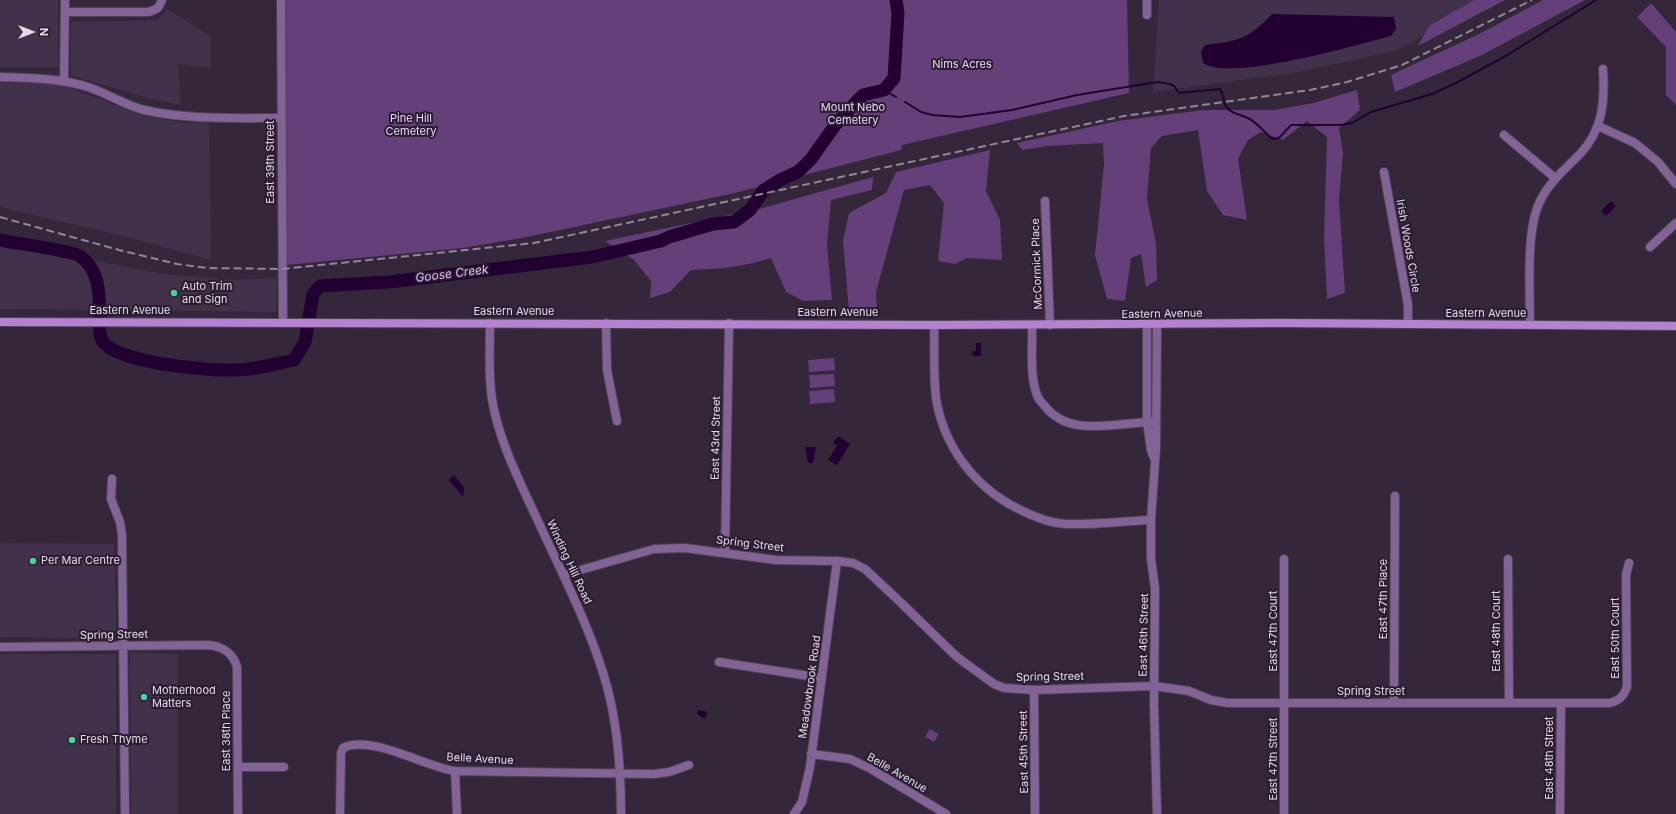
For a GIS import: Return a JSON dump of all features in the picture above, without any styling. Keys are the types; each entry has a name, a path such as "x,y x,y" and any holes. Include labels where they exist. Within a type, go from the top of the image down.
{"main road":[{"name":"Eastern Avenue","path":"0,322 729,323 934,325 1157,325 1280,323 1676,326"}],"street":[{"path":"64,81 65,0"},
{"path":"64,12 149,12 158,8 162,0"},
{"name":"East 39th Street","path":"281,0 283,323"},
{"path":"1147,0 1147,15"},
{"path":"1530,325 1533,224 1538,206 1555,178 1581,153 1598,126 1604,96 1603,69"},
{"path":"0,77 64,81 89,87 120,102 143,110 192,118 281,118"},
{"path":"1598,126 1636,143 1658,162 1676,184"},
{"path":"1504,135 1555,178"},
{"name":"Irish Woods Circle","path":"1384,172 1408,305 1408,324"},
{"name":"McCormick Place","path":"1045,201 1050,325"},
{"path":"1650,247 1676,223"},
{"name":"Winding Hill Road","path":"490,323 492,398 498,424 507,449 582,616 604,676 619,746 621,814"},
{"path":"606,323 607,370 618,421"},
{"name":"East 43rd Street","path":"725,553 729,323"},
{"path":"934,325 936,397 947,439 965,466 986,489 1013,506 1045,520 1065,524 1151,520"},
{"path":"1032,325 1033,372 1037,396 1047,409 1059,419 1070,424 1086,426 1156,422"},
{"name":"East 46th Street","path":"1147,325 1147,422 1151,450 1154,458"},
{"name":"East 46th Street","path":"1157,325 1156,448 1154,458 1155,485 1151,520 1151,559 1155,588 1154,686 1157,814"},
{"path":"112,479 111,499 120,522 122,536 125,814"},
{"name":"East 47th Place","path":"1394,703 1396,496"},
{"name":"Spring Street","path":"563,576 654,549 685,548 776,560 837,561 853,563 865,570 957,657 994,684 1004,688 1034,690 1154,686 1189,691 1219,702 1561,703"},
{"name":"East 47th Court","path":"1284,559 1285,703"},
{"name":"East 48th Court","path":"1508,559 1509,703"},
{"name":"Meadowbrook Road","path":"794,814 802,802 811,754 837,561"},
{"name":"East 50th Court","path":"1561,703 1610,703 1619,700 1624,696 1627,687 1626,575 1629,563"},
{"name":"Spring Street","path":"0,647 209,645 227,650"},
{"name":"East 38th Place","path":"227,650 232,655 237,667 238,814"},
{"path":"719,662 822,678"},
{"name":"East 45th Street","path":"1034,690 1035,814"},
{"name":"East 47th Street","path":"1284,814 1285,703"},
{"name":"East 48th Street","path":"1560,814 1561,703"},
{"name":"Belle Avenue","path":"340,814 340,758 343,748 352,745 383,748 409,755 437,767 455,771 620,774 669,772 689,765"},
{"name":"Belle Avenue","path":"811,754 850,759 871,769 946,814"},
{"path":"238,767 284,767"},
{"path":"455,771 456,814"}],"shaded area":[{"path":"0,0 58,0 58,67 0,67"},
{"path":"1159,0 1494,0 1394,51 1294,73 1153,92"},
{"path":"167,9 210,36 211,68 178,64 181,105 144,97 71,75 71,22 158,20"},
{"path":"1272,14 1394,17 1396,29 1391,36 1294,60 1239,68 1217,68 1203,63 1201,52 1205,45 1235,40 1249,34"},
{"path":"35,82 64,86 146,116 183,123 209,122 211,260 127,237 0,207 0,83"},
{"path":"1611,201 1616,206 1606,216 1601,211"},
{"path":"0,242 163,274 232,280 277,278 276,312 0,309"},
{"path":"976,343 981,343 981,356 973,356 972,354 973,351 976,351"},
{"path":"838,436 850,444 837,465 828,460 837,446 833,443"},
{"path":"805,447 816,447 813,463 808,463"},
{"path":"454,475 464,488 463,497 449,480"},
{"path":"0,543 114,544 117,639 0,637"},
{"path":"130,652 178,654 178,814 131,814"},
{"path":"0,654 116,654 116,814 0,814"},
{"path":"698,710 707,712 706,718 703,718 697,714"}],"green space":[{"name":"Pine Hill Cemetery","path":"285,0 1127,0 1129,93 902,145 901,150 735,193 522,238 463,248 286,265"},
{"path":"1474,0 1505,0 1418,46 1429,26"},
{"path":"1543,0 1585,0 1482,55 1395,92 1391,75 1481,33"},
{"path":"1651,3 1676,32 1676,105 1666,95 1666,47 1637,17"},
{"path":"1357,90 1360,110 1339,128 1343,153 1339,200 1345,293 1327,299 1324,238 1327,137 1307,121 1283,140 1261,132 1248,140 1238,159 1247,220 1223,215 1207,191 1198,130 1162,136 1151,148 1147,199 1156,243 1157,280 1146,287 1141,254 1131,258 1125,301 1107,299 1095,255 1104,164 1103,143 1047,146 1022,150 1017,143 1118,121 1203,110 1275,110 1313,103"},
{"path":"990,150 986,191 1000,220 1002,260 967,258 955,264 938,261 944,203 930,185 904,190 876,292 877,311 849,311 843,241 849,213 886,193 896,172"},
{"path":"873,177 872,190 831,200 827,245 832,300 803,301 786,292 771,258 751,264 731,267 691,270 670,292 650,298 651,281 634,260 605,241 759,209"},
{"path":"834,358 835,370 809,372 808,360"},
{"path":"834,374 835,386 810,388 809,375"},
{"path":"834,389 835,402 810,404 809,391"},
{"path":"930,729 939,734 934,742 925,737"}],"waterway":[{"name":"Goose Creek","path":"0,240 75,254 87,262 96,278 98,286 101,338 108,347 122,354 162,364 223,370 250,369 294,360 305,342 313,294 320,286 389,282 592,257 661,241 669,237 713,224 734,222 750,210 764,190 799,171 811,159 836,124 863,95 884,90 894,78 898,13 896,0"},
{"path":"905,102 921,112 932,115 960,117 1012,110 1077,95 1157,82 1170,84 1174,86 1179,93 1220,89 1225,104 1229,110 1252,120 1272,139 1279,138 1291,125 1341,125 1352,123 1371,112 1432,94 1504,57 1596,0"},
{"path":"884,90 896,97"}],"railway":[{"path":"0,217 119,250 177,264 208,268 282,269 534,243 1124,116 1310,90 1347,82 1402,65 1532,0"}],"place":[{"name":"Auto Trim and Sign","path":"174,293"},
{"name":"Per Mar Centre","path":"33,561"},
{"name":"Motherhood Matters","path":"144,697"},
{"name":"Fresh Thyme","path":"72,740"}],"park label":[{"name":"Nims Acres","path":"962,65"},
{"name":"Mount Nebo Cemetery","path":"853,114"}]}
